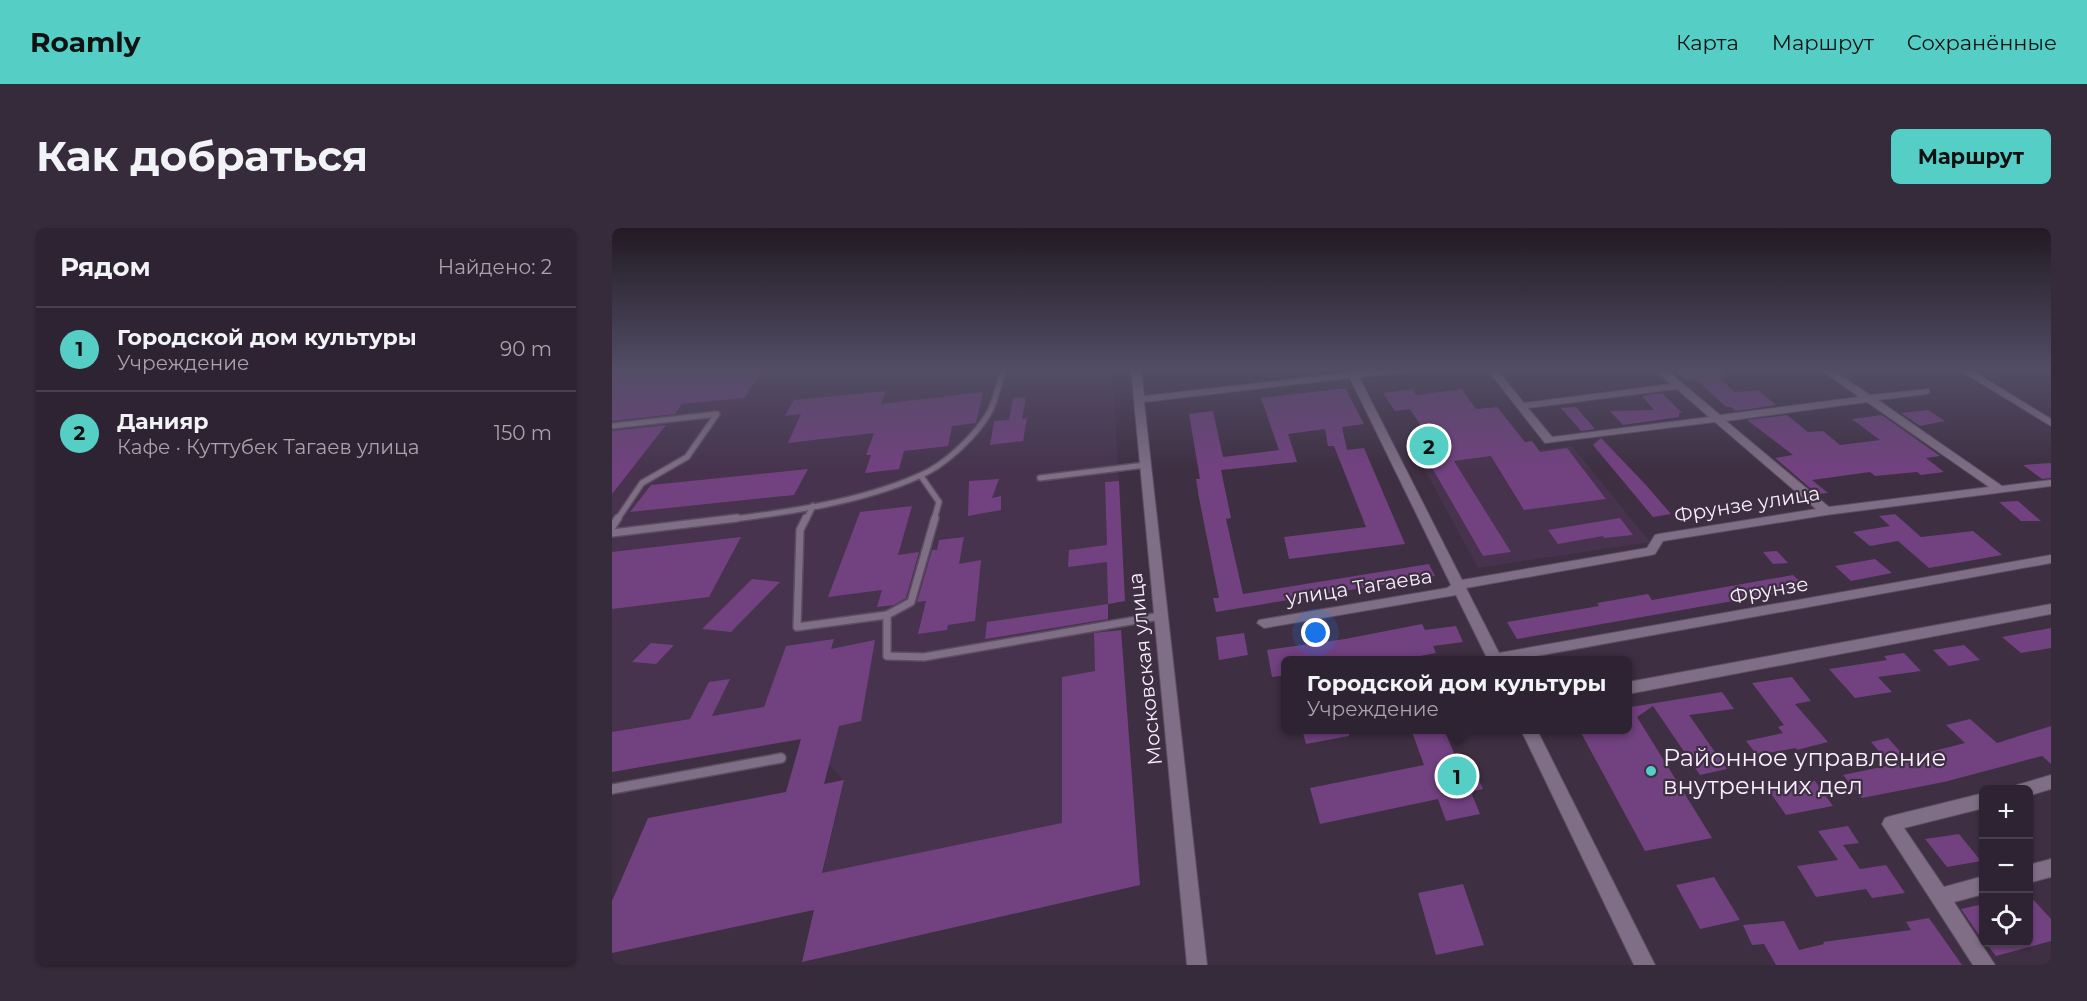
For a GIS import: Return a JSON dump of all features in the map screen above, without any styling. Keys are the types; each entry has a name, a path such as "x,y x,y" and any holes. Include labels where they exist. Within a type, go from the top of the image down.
{"street":[{"name":"Московская улица","path":"1138,402 1197,965"},
{"path":"1367,402 1492,656"},
{"path":"1519,402 1549,441 1844,402"},
{"path":"1522,406 1550,402"},
{"path":"1699,402 1826,511"},
{"path":"1874,402 2001,490"},
{"path":"2017,402 2051,423"},
{"name":"Фрунзе улица","path":"1458,586 1474,581 1650,551 1659,538 1826,511 2051,483"},
{"name":"Фрунзе","path":"1516,656 2051,559"},
{"name":"улица Тагаева","path":"1264,623 1451,592 1458,586"},
{"path":"1632,687 2051,609"},
{"path":"1531,734 1645,965"},
{"path":"2033,786 2051,782"},
{"path":"1979,801 1891,824 1985,965"},
{"path":"2033,873 2051,868"},
{"path":"1939,897 1979,886"}],"lane":[{"path":"612,533 731,519 844,501 921,476 963,446 990,411 992,402"},
{"path":"612,426 717,414 687,457 642,483 612,527"},
{"path":"1040,478 1145,465"},
{"path":"813,506 800,530 796,627 887,615 911,602 939,502 921,476"},
{"path":"887,615 887,656 924,657 1160,615"},
{"path":"612,789 781,758"}],"shaded area":[{"path":"612,402 1115,402 1125,601 1108,604 1108,621 1109,631 1121,630 1140,885 802,962 844,781 804,739 612,772"},
{"path":"1572,446 1650,542 1478,568 1422,465"}],"building":[{"path":"612,402 699,402 682,404 675,414 612,421"},
{"path":"793,402 981,402 976,423 952,426 948,446 904,451 899,469 865,473 871,455 866,455 874,433 788,443 801,414 785,416"},
{"path":"1012,402 1025,402 1022,419 1027,418 1023,441 990,445 994,421 1009,420"},
{"path":"1263,402 1353,402 1364,424 1342,427 1347,450 1364,448 1405,544 1289,559 1284,537 1366,527 1334,446 1328,446 1325,429 1288,434 1297,462 1221,470 1231,518 1226,519 1243,594 1429,564 1435,576 1216,612 1213,598 1219,598 1199,498 1196,479 1200,479 1189,414 1213,411 1223,457 1279,450"},
{"path":"1389,402 1471,402 1476,409 1497,407 1525,442 1532,441 1540,452 1567,448 1606,499 1524,510 1491,456 1454,461 1511,552 1483,556 1416,440 1429,438 1410,409 1395,411"},
{"path":"1647,402 1671,402 1682,413 1679,413 1679,417 1623,425 1610,411 1654,410"},
{"path":"1721,402 1773,402 1776,405 1736,411 1731,407 1726,407"},
{"path":"1576,407 1595,429 1581,431 1561,408"},
{"path":"1928,410 1945,421 1920,426 1901,413"},
{"path":"1787,415 1808,432 1823,431 1840,445 1880,440 1852,419 1882,415 1940,456 1926,458 1944,472 1875,476 1870,472 1812,480 1828,493 1817,494 1775,458 1793,455 1747,420"},
{"path":"666,425 612,494 612,431"},
{"path":"1601,438 1671,514 1653,517 1593,445"},
{"path":"2051,463 2051,478 2042,479 2023,465"},
{"path":"808,469 794,495 630,512 651,485"},
{"path":"999,479 992,498 1001,496 1001,510 968,516 969,481"},
{"path":"1119,481 1125,601 1108,604 1107,562 1068,567 1069,550 1107,545 1105,482"},
{"path":"2018,501 2041,521 2021,521 1999,502"},
{"path":"912,506 898,555 919,552 906,598 894,605 877,607 882,590 828,597 860,512"},
{"path":"1895,514 1921,537 1973,531 2002,555 1929,568 1898,541 1870,546 1853,532 1890,526 1879,516"},
{"path":"1620,518 1633,535 1604,538 1603,536 1558,544 1548,530"},
{"path":"741,537 709,597 612,609 612,552"},
{"path":"964,537 959,564 981,560 975,621 948,625 947,630 918,634 926,601 917,602 932,550 937,550 939,540"},
{"path":"1777,551 1788,563 1773,564 1763,552"},
{"path":"1875,559 1892,573 1851,581 1835,566"},
{"path":"1793,575 1807,588 1517,639 1507,622 1599,606 1597,603 1648,594 1652,600"},
{"path":"752,579 780,582 731,632 702,629"},
{"path":"1108,604 1108,619 985,639 987,622"},
{"path":"1422,624 1425,630 1456,626 1463,642 1433,646 1436,653 1420,656 1281,656 1281,676 1272,677 1267,650 1345,639"},
{"path":"2051,628 2051,648 2021,653 2002,637"},
{"path":"1121,630 1140,885 802,962 814,910 612,953 612,901 648,818 786,792 801,739 612,772 612,732 690,719 709,682 730,679 712,716 764,707 786,646 834,639 831,649 875,640 861,721 839,726 824,784 844,780 822,873 1062,823 1062,677 1095,671 1094,633"},
{"path":"1244,633 1248,655 1219,660 1216,637"},
{"path":"651,643 674,645 656,664 632,662"},
{"path":"1964,645 1980,660 1949,666 1933,650"},
{"path":"1904,653 1921,671 1878,677 1892,692 1855,698 1829,669 1887,660 1884,656"},
{"path":"1792,677 1811,701 1795,704 1828,742 1797,750 1796,748 1757,755 1746,741 1783,733 1778,727 1784,725 1752,683"},
{"path":"1722,692 1734,709 1689,715 1727,769 1700,775 1653,706 1637,717 1712,838 1645,851 1582,734 1632,734 1632,707"},
{"path":"1970,719 1997,743 2051,726 2051,764 2042,756 1944,782 1862,798 1843,775 1891,765 1871,742 1888,738 1906,758 1965,743 1946,725"},
{"path":"1303,734 1349,734 1349,736 1306,744"},
{"path":"1413,734 1446,734 1456,758 1468,756 1483,789 1471,792 1480,814 1446,821 1438,799 1320,824 1310,788 1424,765"},
{"path":"1815,781 1833,806 1786,815 1769,791"},
{"path":"1848,826 1859,843 1843,845 1860,869 1886,865 1905,893 1872,898 1866,889 1816,897 1797,866 1838,860 1818,831"},
{"path":"1959,834 1979,861 1947,867 1925,839"},
{"path":"1714,877 1740,920 1700,929 1676,885"},
{"path":"1463,884 1484,945 1436,955 1418,893"},
{"path":"2033,899 2051,919 2051,941 2033,946"},
{"path":"1979,905 1979,935 1961,909"},
{"path":"1929,918 1962,965 1776,965 1764,944 1752,945 1743,925 1784,921 1799,950 1824,944 1823,942 1911,930 1906,922"},
{"path":"1989,947 2029,947 1996,956"}],"place":[{"name":"Данияр","path":"1429,446"},
{"name":"Районное управление внутренних дел","path":"1651,771"},
{"name":"Городской дом культуры","path":"1457,776"}]}
